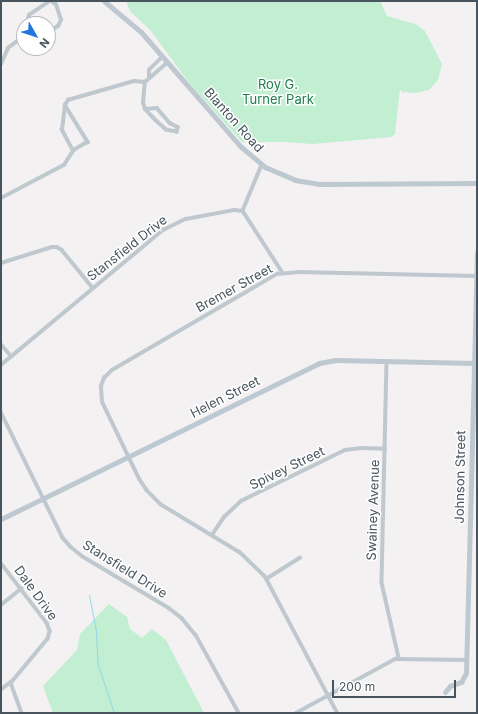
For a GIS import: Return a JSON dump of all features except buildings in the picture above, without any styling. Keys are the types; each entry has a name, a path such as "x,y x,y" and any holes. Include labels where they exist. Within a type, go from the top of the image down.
{"street":[{"path":"29,16 51,1 56,4 61,20 56,27"},
{"name":"Blanton Road","path":"104,1 141,32 240,146 262,165 291,179 320,184 477,183"},
{"path":"1,64 8,48 16,42"},
{"path":"149,76 149,70 162,57"},
{"path":"145,109 157,108 170,123 178,126 177,132 166,130 145,109 143,103 144,82 149,76 154,75 168,63"},
{"path":"73,151 62,130 65,105 70,98 134,81 144,82"},
{"path":"1,198 64,165 73,151 88,142 65,105"},
{"path":"262,165 243,211 283,273"},
{"name":"Stansfield Drive","path":"1,365 170,225 186,219 234,210 243,211"},
{"path":"1,262 52,247 57,247 62,250 93,288"},
{"name":"Johnson Street","path":"445,692 450,686 461,682 464,679 467,660 477,252"},
{"name":"Bremer Street","path":"337,713 266,579 240,553 158,503 142,484 100,397 101,386 108,374 272,276 283,273 476,276"},
{"path":"1,344 11,356"},
{"name":"Helen Street","path":"1,519 319,363 336,360 475,363"},
{"name":"Swainey Avenue","path":"387,361 382,583 399,658"},
{"name":"Stansfield Drive","path":"1,412 59,531 71,547 168,608 186,622 196,635 239,713"},
{"name":"Spivey Street","path":"212,535 224,517 241,501 345,450 362,448 385,449"},
{"path":"266,579 300,558"},
{"name":"Dale Drive","path":"1,563 47,623 50,634 48,639 11,682 1,690"},
{"path":"1,605 21,589"},
{"path":"296,713 390,661 399,658 467,660"},
{"path":"11,682 22,713"}],"green space":[{"name":"Roy G. Turner Park","path":"126,1 380,1 387,16 415,24 425,31 442,64 438,80 429,90 415,93 402,92 400,89 395,134 391,137 313,144 242,142 190,84 151,31 130,11"},
{"path":"109,604 127,617 130,629 142,638 152,629 166,640 204,713 53,713 43,686 77,650 80,634"}],"waterway":[{"path":"89,595 96,632 98,665 114,713"}]}
